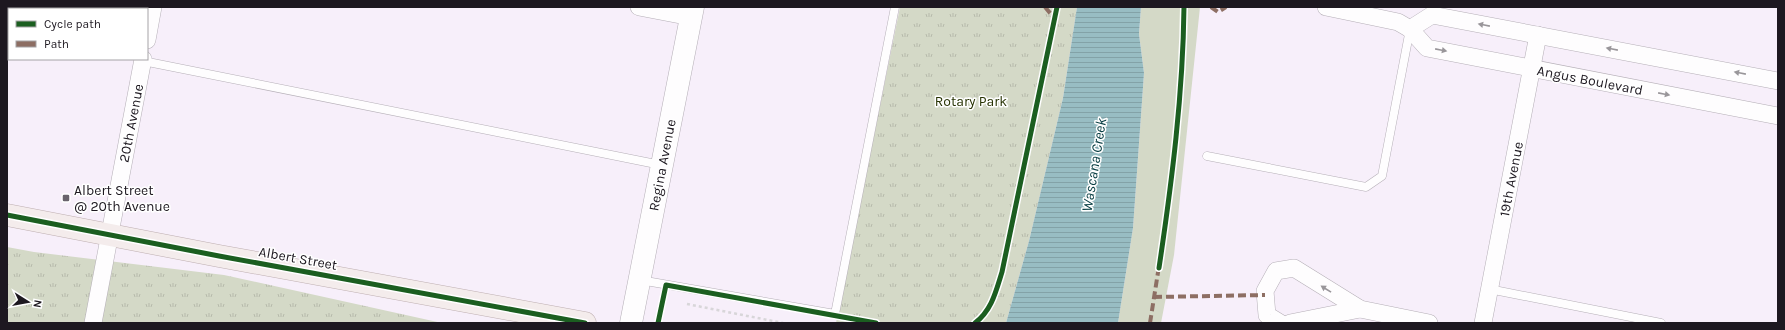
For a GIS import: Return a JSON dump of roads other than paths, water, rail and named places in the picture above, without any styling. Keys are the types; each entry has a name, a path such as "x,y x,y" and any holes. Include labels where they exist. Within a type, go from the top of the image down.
{"main road":[{"name":"Albert Street","path":"7,215 585,323"}],"street":[{"path":"148,35 154,7"},
{"path":"639,7 692,12"},
{"path":"1326,7 1403,19 1432,15 1778,80"},
{"name":"Regina Avenue","path":"630,323 692,12"},
{"name":"Angus Boulevard","path":"1403,19 1427,48 1778,116"},
{"name":"19th Avenue","path":"1483,323 1538,35"},
{"name":"20th Avenue","path":"92,323 143,60"},
{"path":"1280,323 1267,315 1265,291 1276,271 1294,268 1360,309 1430,323"},
{"path":"1290,323 1360,309"}],"lane":[{"path":"639,280 835,314 895,7"},
{"path":"1207,156 1366,187 1382,176 1403,19"},
{"path":"143,60 662,165"},
{"path":"1489,289 1661,323"}],"water":[{"name":"Wascana Creek","path":"1077,7 1141,7 1139,34 1144,73 1133,228 1118,323 1006,323 1029,241 1063,98"}],"place":[{"name":"Albert Street @ 20th Avenue","path":"66,198"}],"park label":[{"name":"Rotary Park","path":"971,101"}]}
